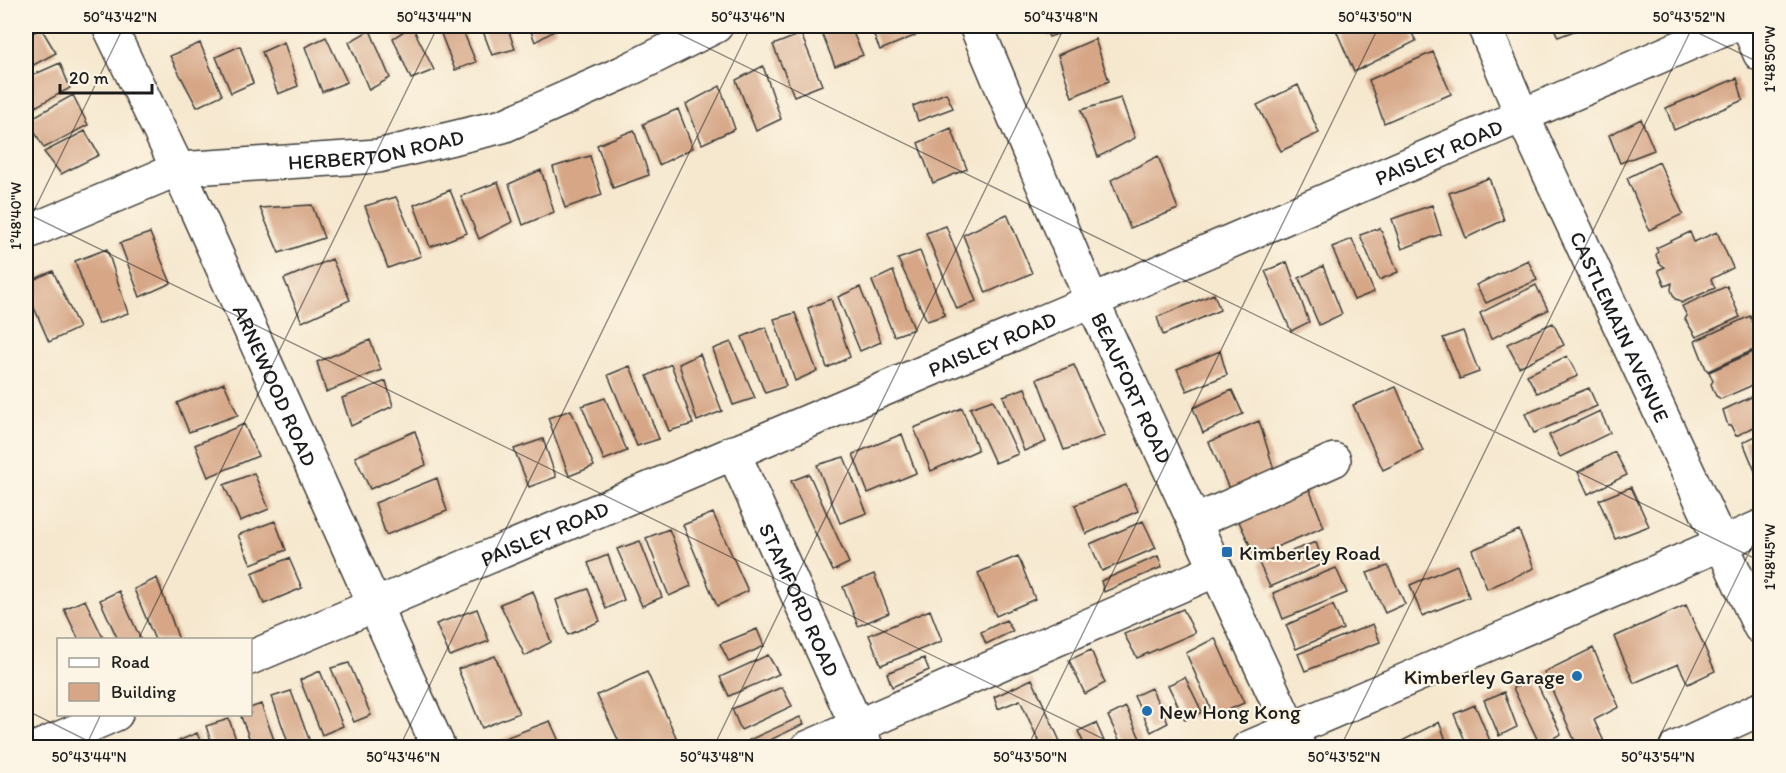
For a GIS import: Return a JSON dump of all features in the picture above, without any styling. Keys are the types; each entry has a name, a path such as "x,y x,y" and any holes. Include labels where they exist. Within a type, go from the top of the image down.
{"street":[{"name":"ARNEWOOD ROAD","path":"109,26 178,169 439,747"},
{"name":"HERBERTON ROAD","path":"26,233 178,169 378,156 503,126 622,73 716,26"},
{"name":"BEAUFORT ROAD","path":"976,26 1092,301 1294,738"},
{"name":"CASTLEMAIN AVENUE","path":"1484,26 1522,115 1761,627"},
{"name":"PAISLEY ROAD","path":"252,657 1092,301 1730,26"},
{"path":"1748,26 1761,54"},
{"name":"STAMFORD ROAD","path":"733,452 862,737"},
{"path":"1194,522 1334,460"},
{"path":"1248,747 1294,738 1761,527"},
{"path":"807,747 862,737 1216,570"},
{"path":"1676,747 1761,709"},
{"path":"37,747 111,716"}],"building":[{"path":"412,26 434,70 411,79 393,38"},
{"path":"438,26 461,26 476,62 455,70"},
{"path":"481,26 507,26 515,49 492,55"},
{"path":"529,26 554,26 556,30 535,42"},
{"path":"819,26 850,26 863,55 835,66"},
{"path":"870,26 922,26 924,32 880,50"},
{"path":"1045,26 1080,26 1049,37"},
{"path":"1346,26 1408,26 1416,41 1354,72 1336,30"},
{"path":"1553,26 1587,26 1558,37"},
{"path":"41,28 56,53 26,69 26,37"},
{"path":"370,30 390,78 369,90 349,42"},
{"path":"801,34 822,85 794,96 773,45"},
{"path":"326,37 347,82 322,92 305,47"},
{"path":"1095,39 1109,81 1072,97 1058,55"},
{"path":"284,42 298,86 278,94 262,52"},
{"path":"200,43 222,95 197,107 170,56"},
{"path":"240,46 253,83 231,93 216,57"},
{"path":"1433,52 1451,94 1384,123 1369,80"},
{"path":"60,63 70,88 26,112 26,78"},
{"path":"763,66 781,119 756,131 736,80"},
{"path":"1737,78 1743,100 1674,130 1666,108"},
{"path":"1298,85 1319,133 1281,151 1257,105"},
{"path":"720,86 735,129 702,144 686,104"},
{"path":"946,93 953,108 918,121 913,106"},
{"path":"73,95 88,125 44,148 28,120"},
{"path":"1121,98 1135,138 1098,157 1081,110"},
{"path":"678,109 693,148 659,165 643,124"},
{"path":"1641,119 1654,150 1620,163 1609,135"},
{"path":"951,128 967,169 933,183 918,143"},
{"path":"634,130 649,175 613,188 597,145"},
{"path":"85,131 99,155 61,174 44,152"},
{"path":"590,156 602,195 565,208 553,167"},
{"path":"1158,156 1178,209 1130,228 1111,180"},
{"path":"1659,162 1683,214 1649,230 1627,178"},
{"path":"541,170 554,212 523,225 509,184"},
{"path":"1489,178 1504,220 1466,238 1449,193"},
{"path":"498,182 512,222 479,239 461,196"},
{"path":"450,190 467,233 430,247 414,205"},
{"path":"396,197 421,256 388,268 365,206"},
{"path":"312,205 324,238 279,253 260,208"},
{"path":"1432,205 1441,234 1402,249 1392,219"},
{"path":"1007,214 1032,273 986,293 963,235"},
{"path":"946,226 976,301 957,309 926,233"},
{"path":"1380,228 1398,272 1379,280 1360,235"},
{"path":"1690,232 1694,242 1717,232 1733,268 1711,279 1715,288 1681,303 1675,299 1671,290 1672,283 1665,286 1658,270 1665,267 1659,263 1656,248"},
{"path":"150,233 171,283 140,297 120,243"},
{"path":"1352,239 1374,292 1354,300 1332,247"},
{"path":"107,249 128,313 98,324 75,261"},
{"path":"920,251 945,315 927,321 898,259"},
{"path":"332,259 350,300 302,322 284,279"},
{"path":"1528,260 1537,280 1486,303 1476,285"},
{"path":"1287,262 1309,322 1291,331 1265,271"},
{"path":"1323,266 1342,314 1319,325 1299,278"},
{"path":"53,271 79,328 49,342 26,289 26,283"},
{"path":"893,271 914,329 894,336 872,281"},
{"path":"1536,285 1548,310 1491,339 1480,313"},
{"path":"1727,286 1740,317 1696,337 1685,319 1687,316 1682,306"},
{"path":"860,287 881,342 860,351 838,297"},
{"path":"1214,294 1220,310 1163,335 1157,317"},
{"path":"831,299 850,357 827,368 808,308"},
{"path":"795,313 817,371 795,381 774,319"},
{"path":"1750,316 1760,341 1760,347 1708,371 1695,341"},
{"path":"1553,323 1564,345 1519,367 1507,344"},
{"path":"766,327 786,386 765,393 742,337"},
{"path":"1463,331 1479,372 1460,379 1443,338"},
{"path":"370,340 381,370 326,392 317,362"},
{"path":"731,342 755,398 733,405 713,349"},
{"path":"1760,349 1760,382 1721,399 1716,396 1709,372"},
{"path":"1220,351 1227,375 1187,391 1177,369"},
{"path":"700,354 722,411 697,421 679,364"},
{"path":"1567,356 1578,376 1537,393 1527,375"},
{"path":"671,364 693,424 669,431 647,376"},
{"path":"1074,365 1105,436 1064,450 1037,379"},
{"path":"630,366 659,439 637,446 608,375"},
{"path":"386,381 393,406 351,426 342,398"},
{"path":"224,383 238,415 189,432 177,403"},
{"path":"1396,387 1423,451 1383,470 1353,405"},
{"path":"1025,388 1046,442 1024,451 1003,396"},
{"path":"1589,388 1597,406 1534,433 1525,414"},
{"path":"1232,390 1243,414 1203,433 1193,408"},
{"path":"1760,393 1760,424 1736,436 1731,426 1728,426 1723,410"},
{"path":"605,398 627,451 604,460 582,406"},
{"path":"993,400 1018,454 995,463 970,408"},
{"path":"962,408 978,450 931,471 914,428"},
{"path":"571,410 594,466 569,476 548,418"},
{"path":"1600,411 1610,433 1560,457 1549,435"},
{"path":"1259,421 1277,479 1233,498 1209,442"},
{"path":"244,424 258,456 208,477 195,445"},
{"path":"415,431 426,465 370,489 355,457"},
{"path":"902,434 916,473 868,493 853,454"},
{"path":"1760,434 1760,483 1743,442"},
{"path":"543,439 556,477 529,487 514,449"},
{"path":"1615,452 1627,475 1588,494 1578,472"},
{"path":"844,457 867,513 840,523 817,465"},
{"path":"254,473 269,509 240,521 224,485"},
{"path":"809,474 849,563 833,571 791,481"},
{"path":"437,478 447,511 386,535 375,503"},
{"path":"1126,485 1138,511 1086,534 1075,505"},
{"path":"1308,486 1324,527 1255,556 1235,513"},
{"path":"1631,487 1649,526 1615,539 1599,500"},
{"path":"713,513 748,591 717,606 683,525"},
{"path":"275,521 286,550 251,564 238,535"},
{"path":"1143,521 1156,548 1102,571 1090,544"},
{"path":"669,529 691,586 669,596 646,538"},
{"path":"1519,530 1534,568 1487,589 1472,550"},
{"path":"640,541 662,597 642,606 617,549"},
{"path":"1316,542 1323,564 1270,587 1259,563"},
{"path":"608,555 624,600 606,609 588,563"},
{"path":"1018,556 1035,599 996,616 978,573"},
{"path":"1158,556 1162,567 1104,592 1101,581"},
{"path":"289,558 302,588 264,604 252,573"},
{"path":"1457,565 1469,597 1422,616 1410,585"},
{"path":"1388,566 1405,604 1385,613 1367,573"},
{"path":"1336,568 1347,593 1283,619 1273,593"},
{"path":"874,574 889,613 858,626 843,587"},
{"path":"157,578 178,638 154,638 134,589"},
{"path":"588,589 600,621 568,635 556,600"},
{"path":"119,591 140,638 117,638 100,600"},
{"path":"533,591 551,642 525,656 500,604"},
{"path":"85,600 103,638 78,638 64,609"},
{"path":"1333,605 1343,629 1296,649 1286,625"},
{"path":"1686,605 1715,671 1688,684 1678,664 1634,683 1614,637"},
{"path":"477,609 489,641 450,656 436,624"},
{"path":"1183,609 1195,633 1137,658 1124,634"},
{"path":"930,610 942,641 881,665 869,635"},
{"path":"1006,620 1013,631 986,644 981,632"},
{"path":"1373,624 1380,642 1305,671 1298,654"},
{"path":"757,629 764,646 729,662 720,644"},
{"path":"1215,638 1244,703 1214,716 1186,653"},
{"path":"1593,648 1619,707 1594,720 1607,748 1578,748 1544,672"},
{"path":"1091,650 1105,683 1085,694 1069,660"},
{"path":"768,655 779,674 729,696 720,677"},
{"path":"495,656 519,713 482,728 458,669"},
{"path":"924,658 929,670 892,687 887,673"},
{"path":"349,663 371,715 354,722 331,668"},
{"path":"320,671 343,726 322,735 300,680"},
{"path":"647,672 681,748 622,748 597,695"},
{"path":"1185,677 1202,712 1185,720 1168,685"},
{"path":"1032,679 1063,748 1042,748 1020,700 998,709 994,697"},
{"path":"1535,679 1561,734 1540,745 1513,688"},
{"path":"782,687 792,706 741,730 732,709"},
{"path":"1151,688 1168,723 1151,732 1134,696"},
{"path":"291,691 309,739 290,748 272,697"},
{"path":"1504,692 1517,727 1499,736 1484,700"},
{"path":"261,704 277,748 253,748 241,716 252,716 252,707"},
{"path":"1475,705 1493,748 1468,748 1454,714"},
{"path":"1126,707 1142,743 1132,748 1123,748 1108,716"},
{"path":"800,717 804,724 753,748 749,740"},
{"path":"229,719 239,748 213,748 206,726"},
{"path":"550,721 562,748 485,748 484,746"},
{"path":"1439,722 1449,748 1393,748 1392,746"},
{"path":"1096,723 1107,748 1086,748 1078,731"},
{"path":"197,733 203,748 178,748 176,742"}],"place":[{"name":"Kimberley Road","path":"1227,552"},
{"name":"Kimberley Garage","path":"1577,676"},
{"name":"New Hong Kong","path":"1147,711"}]}
